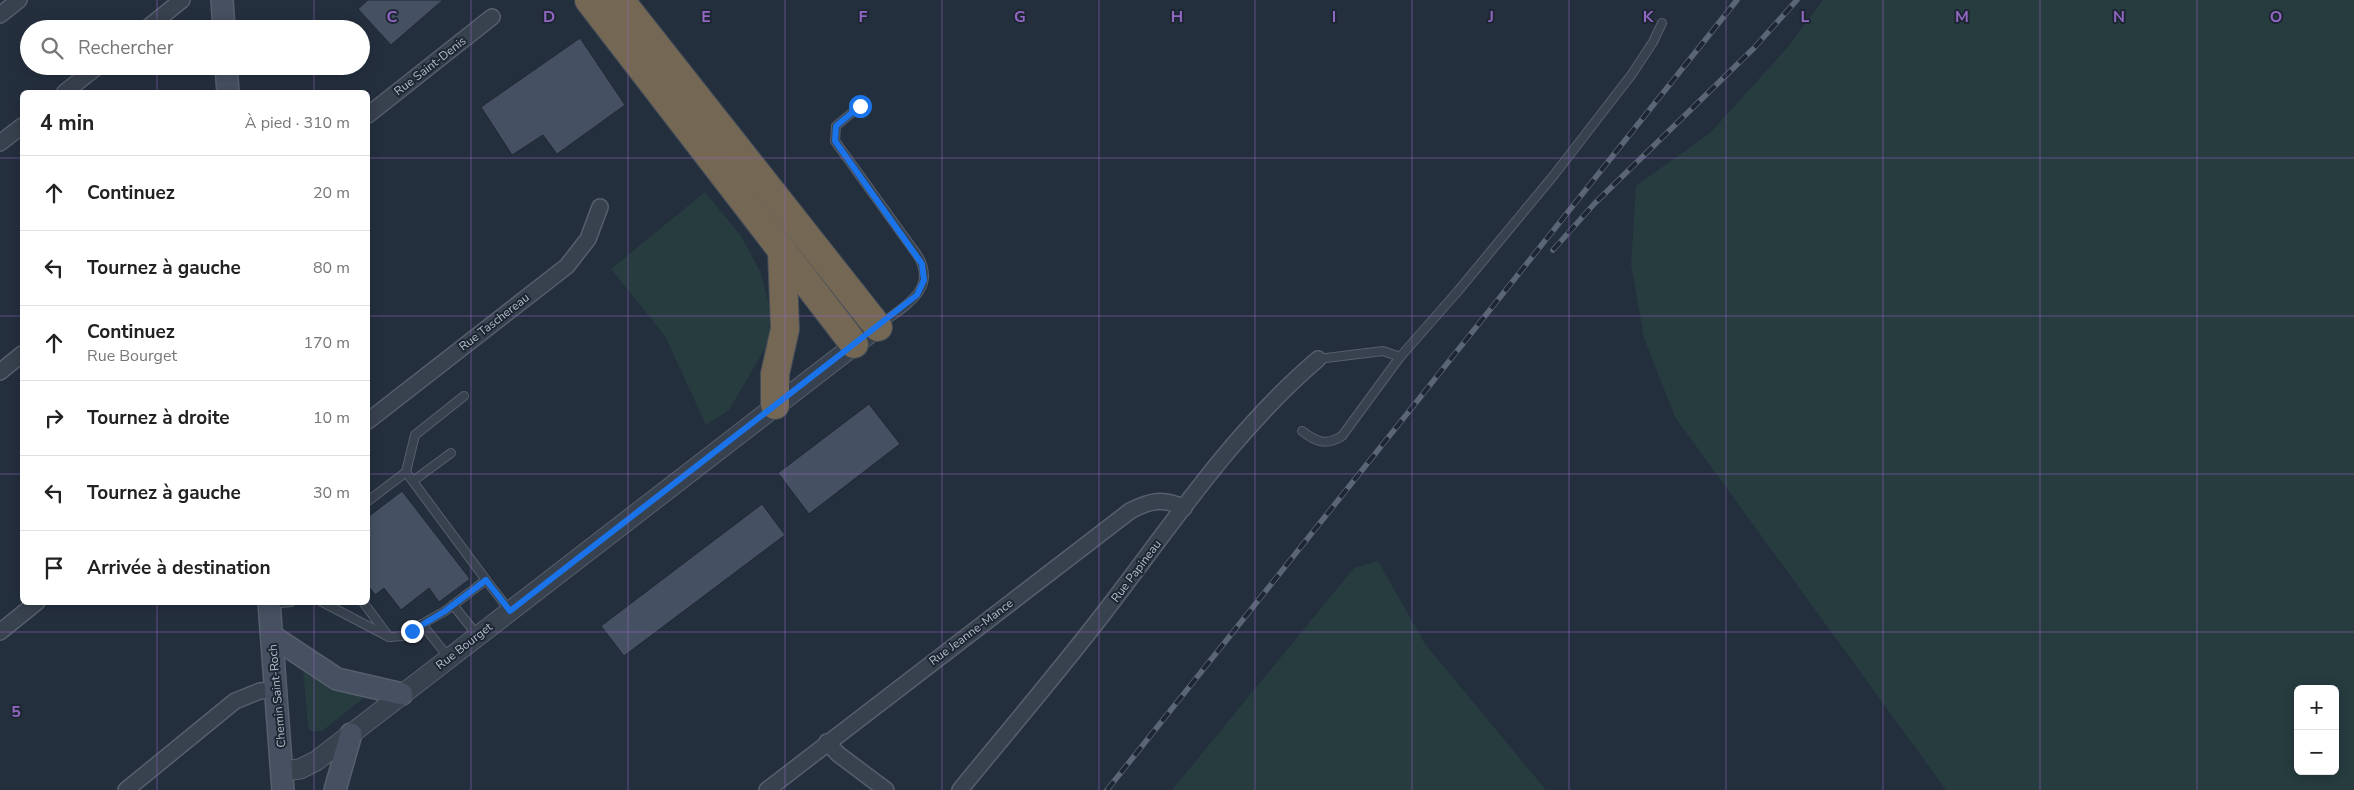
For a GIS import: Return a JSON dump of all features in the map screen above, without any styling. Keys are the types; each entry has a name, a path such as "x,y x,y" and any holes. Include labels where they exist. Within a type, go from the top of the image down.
{"highway":[{"path":"589,0 854,344"},
{"path":"620,0 878,327"},
{"path":"644,0 657,46"},
{"path":"775,404 775,374 785,329 782,251"}],"main road":[{"path":"222,0 223,20"},
{"path":"227,75 228,90"},
{"name":"Chemin Saint-Roch","path":"269,605 283,780"},
{"path":"272,636 337,679 402,694"},
{"path":"336,790 351,734"}],"street":[{"path":"0,15 19,0"},
{"path":"157,20 182,0"},
{"name":"Rue Saint-Denis","path":"370,113 492,17"},
{"path":"68,90 87,75"},
{"path":"0,143 20,128"},
{"name":"Rue Taschereau","path":"370,419 566,266 588,239 600,207"},
{"name":"Rue Bourget","path":"283,780 311,764 351,734 775,404 878,327"},
{"path":"0,372 20,356"},
{"name":"Rue Papineau","path":"960,790 1096,624 1184,508 1257,417 1318,359"},
{"name":"Rue Jeanne-Mance","path":"767,790 1130,511 1157,500 1174,502 1184,508"},
{"path":"0,632 33,605"},
{"path":"126,790 236,701 247,695 276,690"},
{"path":"827,742 838,754 886,790"}],"lane":[{"path":"1302,431 1312,439 1322,443 1332,442 1342,436 1400,357 1458,291 1554,175 1632,74 1653,42 1662,23"},
{"path":"860,106 836,126 835,141 918,256 925,275 923,286 917,295 878,327"},
{"path":"1318,359 1383,351 1400,357"},
{"path":"370,499 406,472 415,435 464,396"},
{"path":"413,481 451,453"},
{"path":"406,472 510,611"},
{"path":"328,605 389,637 403,636 454,605 486,580"},
{"path":"365,605 389,637"},
{"path":"454,605 478,636"},
{"path":"422,624 449,658"}],"green space":[{"path":"1823,0 2354,0 2354,790 1946,790 1675,417 1644,338 1631,264 1636,186 1710,133 1787,48"},
{"path":"705,192 741,236 760,271 770,308 769,342 729,410 706,425 665,336 611,269"},
{"path":"1378,561 1425,644 1546,790 1172,790 1354,568"},
{"path":"303,668 365,697 322,731 310,731 308,727"}],"building":[{"path":"368,0 443,0 391,45 358,9"},
{"path":"580,38 625,105 557,154 543,135 512,155 481,107"},
{"path":"869,404 900,444 809,514 778,473"},
{"path":"402,491 470,579 439,602 429,588 401,610 384,588 375,595 370,588 370,515"},
{"path":"762,504 785,535 624,656 601,626"}],"railway":[{"path":"1107,790 1737,0"},
{"path":"1553,250 1595,203 1754,48 1797,0"}],"route":[{"path":"412,631 445,611 486,580 510,611 921,291 925,275 918,256 835,141 834,129 836,126 860,106"}]}
